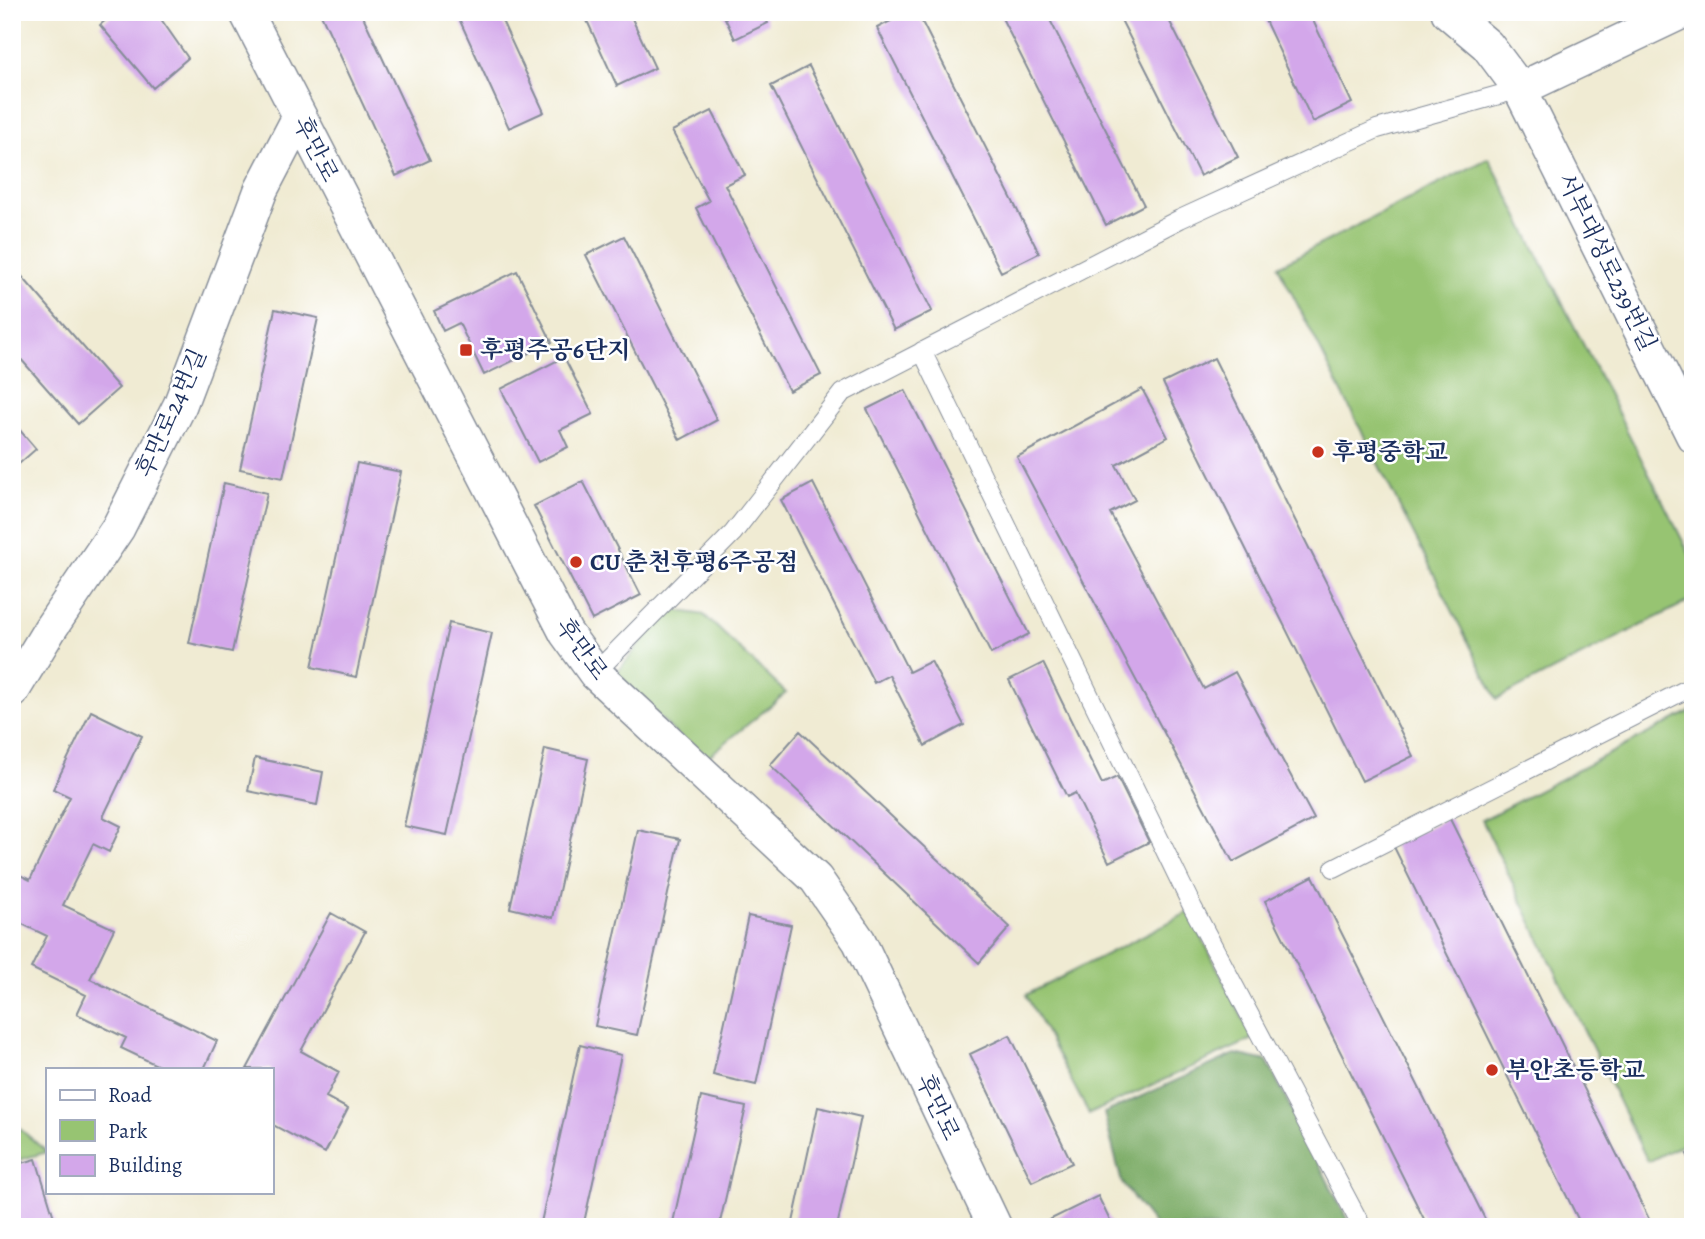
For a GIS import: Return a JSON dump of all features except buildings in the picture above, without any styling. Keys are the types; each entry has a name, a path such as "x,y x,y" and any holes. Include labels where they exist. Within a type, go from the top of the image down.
{"street":[{"name":"후만로","path":"246,12 566,633 595,673 816,879 859,941 995,1227"},
{"name":"서부대성로239번길","path":"1448,12 1488,45 1520,89 1685,403 1693,436"},
{"path":"1520,89 1682,12"},
{"name":"후만로24번길","path":"12,692 50,629 118,528 180,405 261,190 299,117"}],"lane":[{"path":"595,673 733,533 842,393 1180,219 1377,129 1520,89"},
{"path":"922,351 1193,908 1362,1227"},
{"path":"1334,868 1693,687"}],"green space":[{"path":"1489,158 1693,561 1693,599 1497,699 1278,266"},
{"path":"668,609 704,615 786,693 703,761 616,674"},
{"path":"1693,710 1693,1139 1648,1162 1482,820"},
{"path":"1189,912 1253,1039 1089,1114 1026,995"},
{"path":"1235,1054 1267,1061 1351,1227 1156,1227 1122,1183 1104,1113"},
{"path":"12,1122 46,1152 12,1162"}],"place":[{"name":"후평주공6단지","path":"466,350"},
{"name":"후평중학교","path":"1318,452"},
{"name":"CU 춘천후평6주공점","path":"576,562"},
{"name":"부안초등학교","path":"1492,1070"}]}
